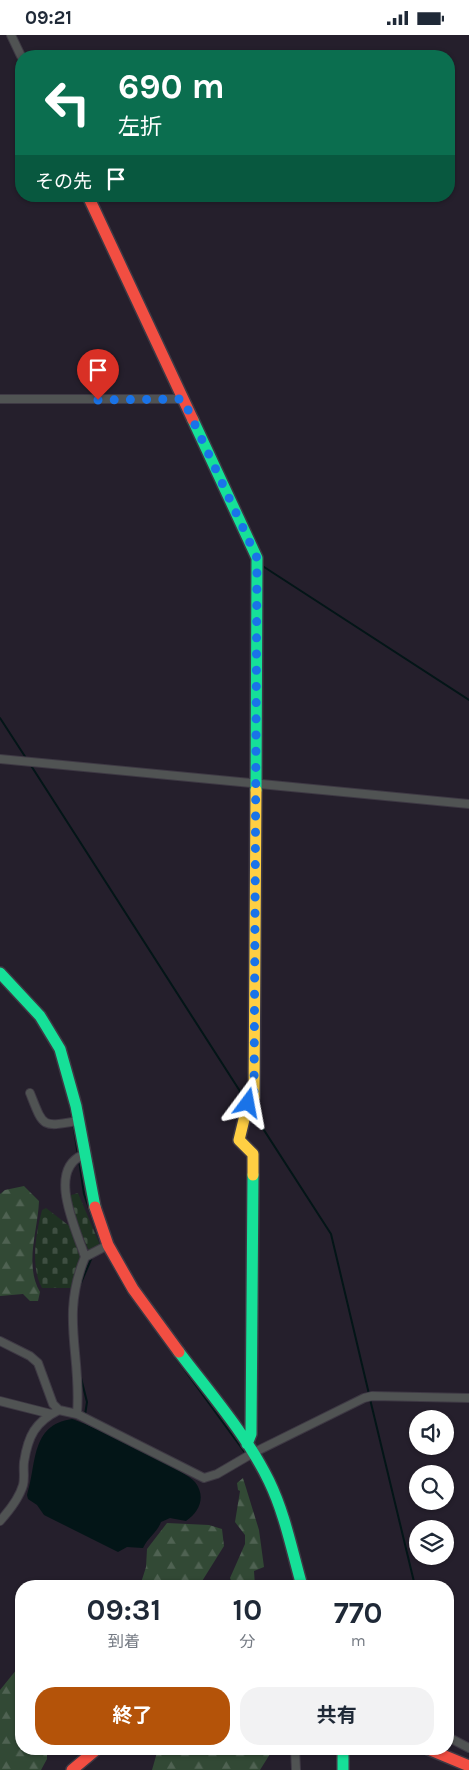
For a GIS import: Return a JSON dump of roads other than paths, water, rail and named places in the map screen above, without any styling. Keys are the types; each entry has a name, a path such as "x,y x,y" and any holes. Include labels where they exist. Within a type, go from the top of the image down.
{"street":[{"path":"11,35 18,50"},
{"path":"91,202 258,559 254,1098 248,1103 239,1140 253,1154 250,1449"},
{"path":"0,399 183,399"},
{"path":"0,759 469,804"},
{"path":"0,973 40,1016 60,1049 67,1068 93,1202 108,1245 133,1289 250,1449 268,1479 279,1504 300,1580"},
{"path":"30,1093 41,1120 46,1124 78,1121"},
{"path":"77,1414 71,1311 75,1287 86,1257 64,1196 70,1164 76,1158 83,1155"},
{"path":"86,1257 108,1245"},
{"path":"0,1341 30,1356 38,1363 53,1404 59,1410 77,1414 204,1478 217,1474 250,1449 364,1398 372,1396 469,1399"},
{"path":"0,1401 51,1414"},
{"path":"0,1521 21,1492 26,1452 31,1436 39,1422 59,1410"},
{"path":"454,1740 469,1747"},
{"path":"72,1770 91,1755"},
{"path":"295,1755 296,1770"},
{"path":"343,1755 343,1770"},
{"path":"442,1755 469,1766"}],"waterway":[{"path":"261,565 469,700"},
{"path":"0,718 26,758"},
{"path":"30,764 245,1099"},
{"path":"0,982 6,988"},
{"path":"69,1101 72,1118"},
{"path":"251,1110 331,1234 369,1394"},
{"path":"73,1123 78,1155"},
{"path":"79,1160 84,1194 100,1240"},
{"path":"107,1255 127,1291 246,1454"},
{"path":"80,1285 92,1257"},
{"path":"80,1374 87,1402 85,1415"},
{"path":"370,1399 414,1580"},
{"path":"272,1502 275,1512"}]}
